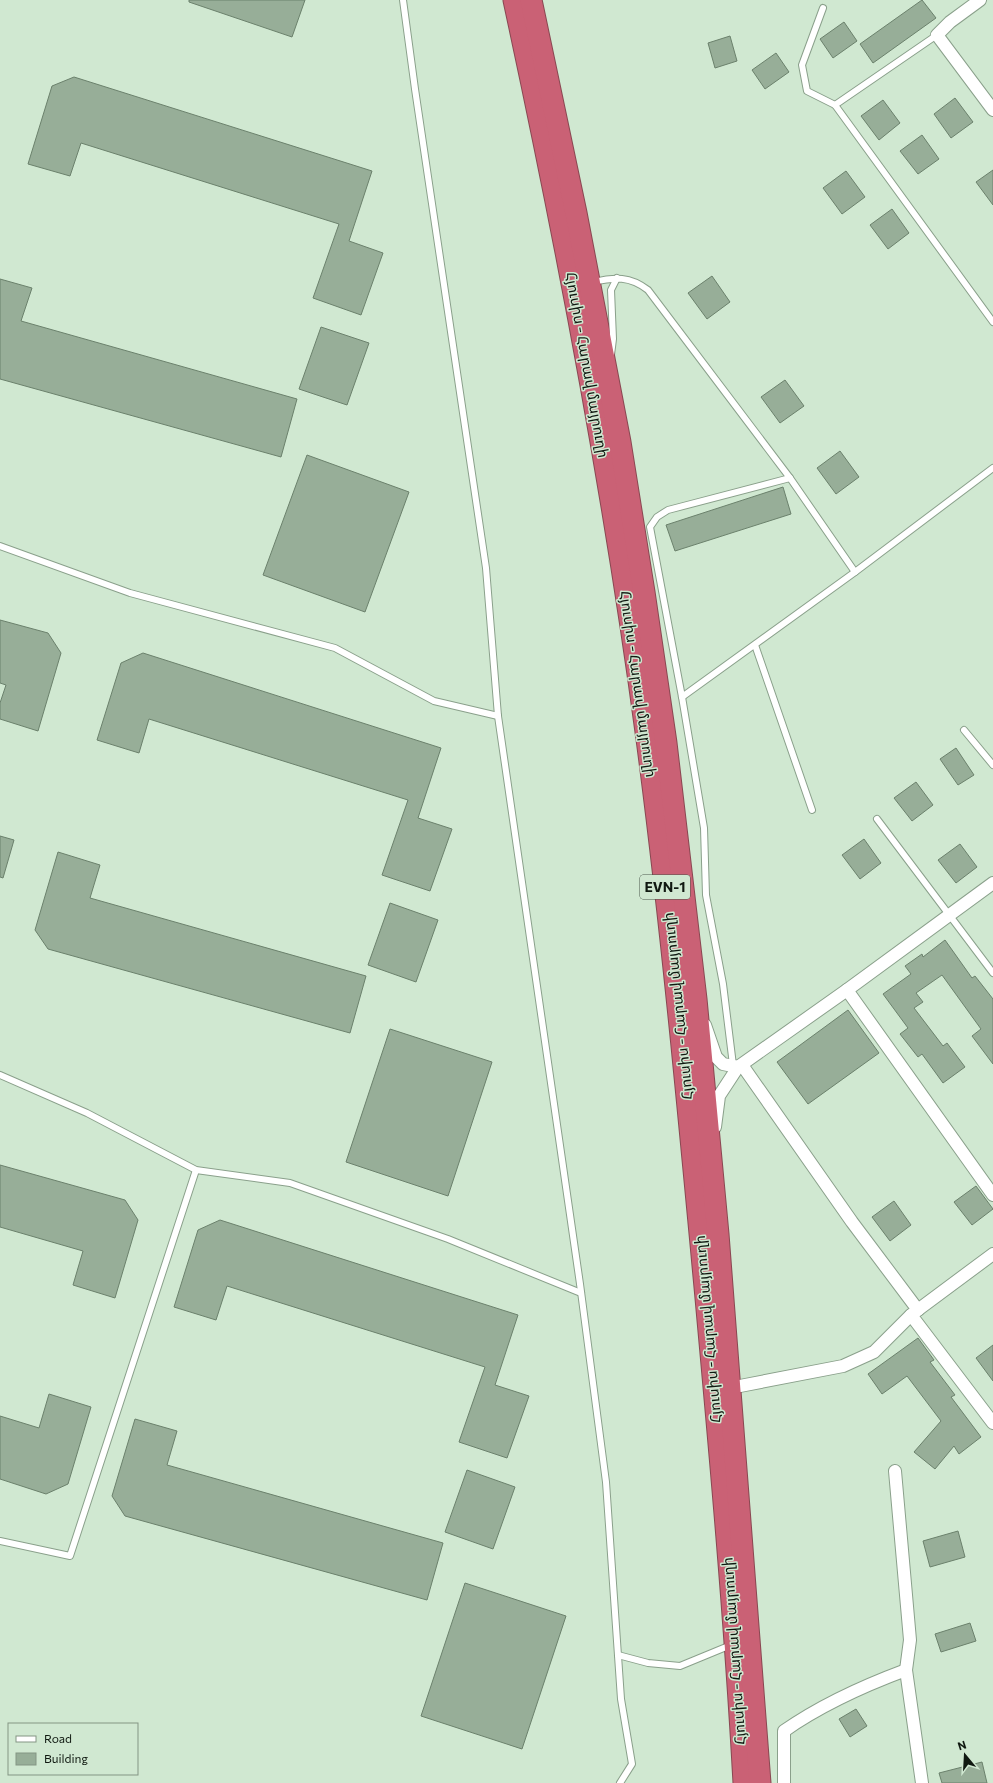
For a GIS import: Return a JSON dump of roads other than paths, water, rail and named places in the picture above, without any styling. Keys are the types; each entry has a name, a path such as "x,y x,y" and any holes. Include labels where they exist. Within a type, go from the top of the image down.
{"highway":[{"name":"Հյուսիս - Հարավ մայրուղի","path":"514,0 557,201 620,557 646,735 666,890 711,1352 744,1783"},
{"name":"Հյուսիս - Հարավ մայրուղի","path":"532,0 552,92 608,380 643,584 666,743 696,999 718,1234 760,1783"}],"street":[{"path":"980,0 950,22 937,35 993,110"},
{"path":"710,1159 719,1096 738,1066 847,990 993,883"},
{"path":"847,990 993,1195"},
{"path":"696,999 716,1057 723,1064 738,1066 852,1222 993,1423"},
{"path":"730,1387 843,1366 874,1352 914,1312 993,1254"},
{"path":"895,1471 910,1640 906,1670 922,1783"},
{"path":"784,1783 784,1731 806,1716 875,1682 906,1670"}],"lane":[{"path":"403,0 486,568 498,716 581,1293 606,1482 621,1699 632,1764 620,1783"},
{"path":"823,8 802,65 807,91 835,105 993,322"},
{"path":"835,105 937,35"},
{"path":"608,380 613,339 610,290 617,278"},
{"path":"590,283 617,278 637,281 648,290 790,478 854,572"},
{"path":"682,697 854,572 993,468"},
{"path":"738,1066 706,894 704,828 682,697 650,527 657,517 668,510 790,478"},
{"path":"0,546 130,593 335,648 434,701 498,716"},
{"path":"754,645 812,810"},
{"path":"964,730 993,765"},
{"path":"877,819 993,973"},
{"path":"0,1075 87,1113 196,1170 290,1183 448,1239 581,1293"},
{"path":"0,1541 70,1556 196,1170"},
{"path":"618,1654 648,1663 680,1666 734,1644"}]}
